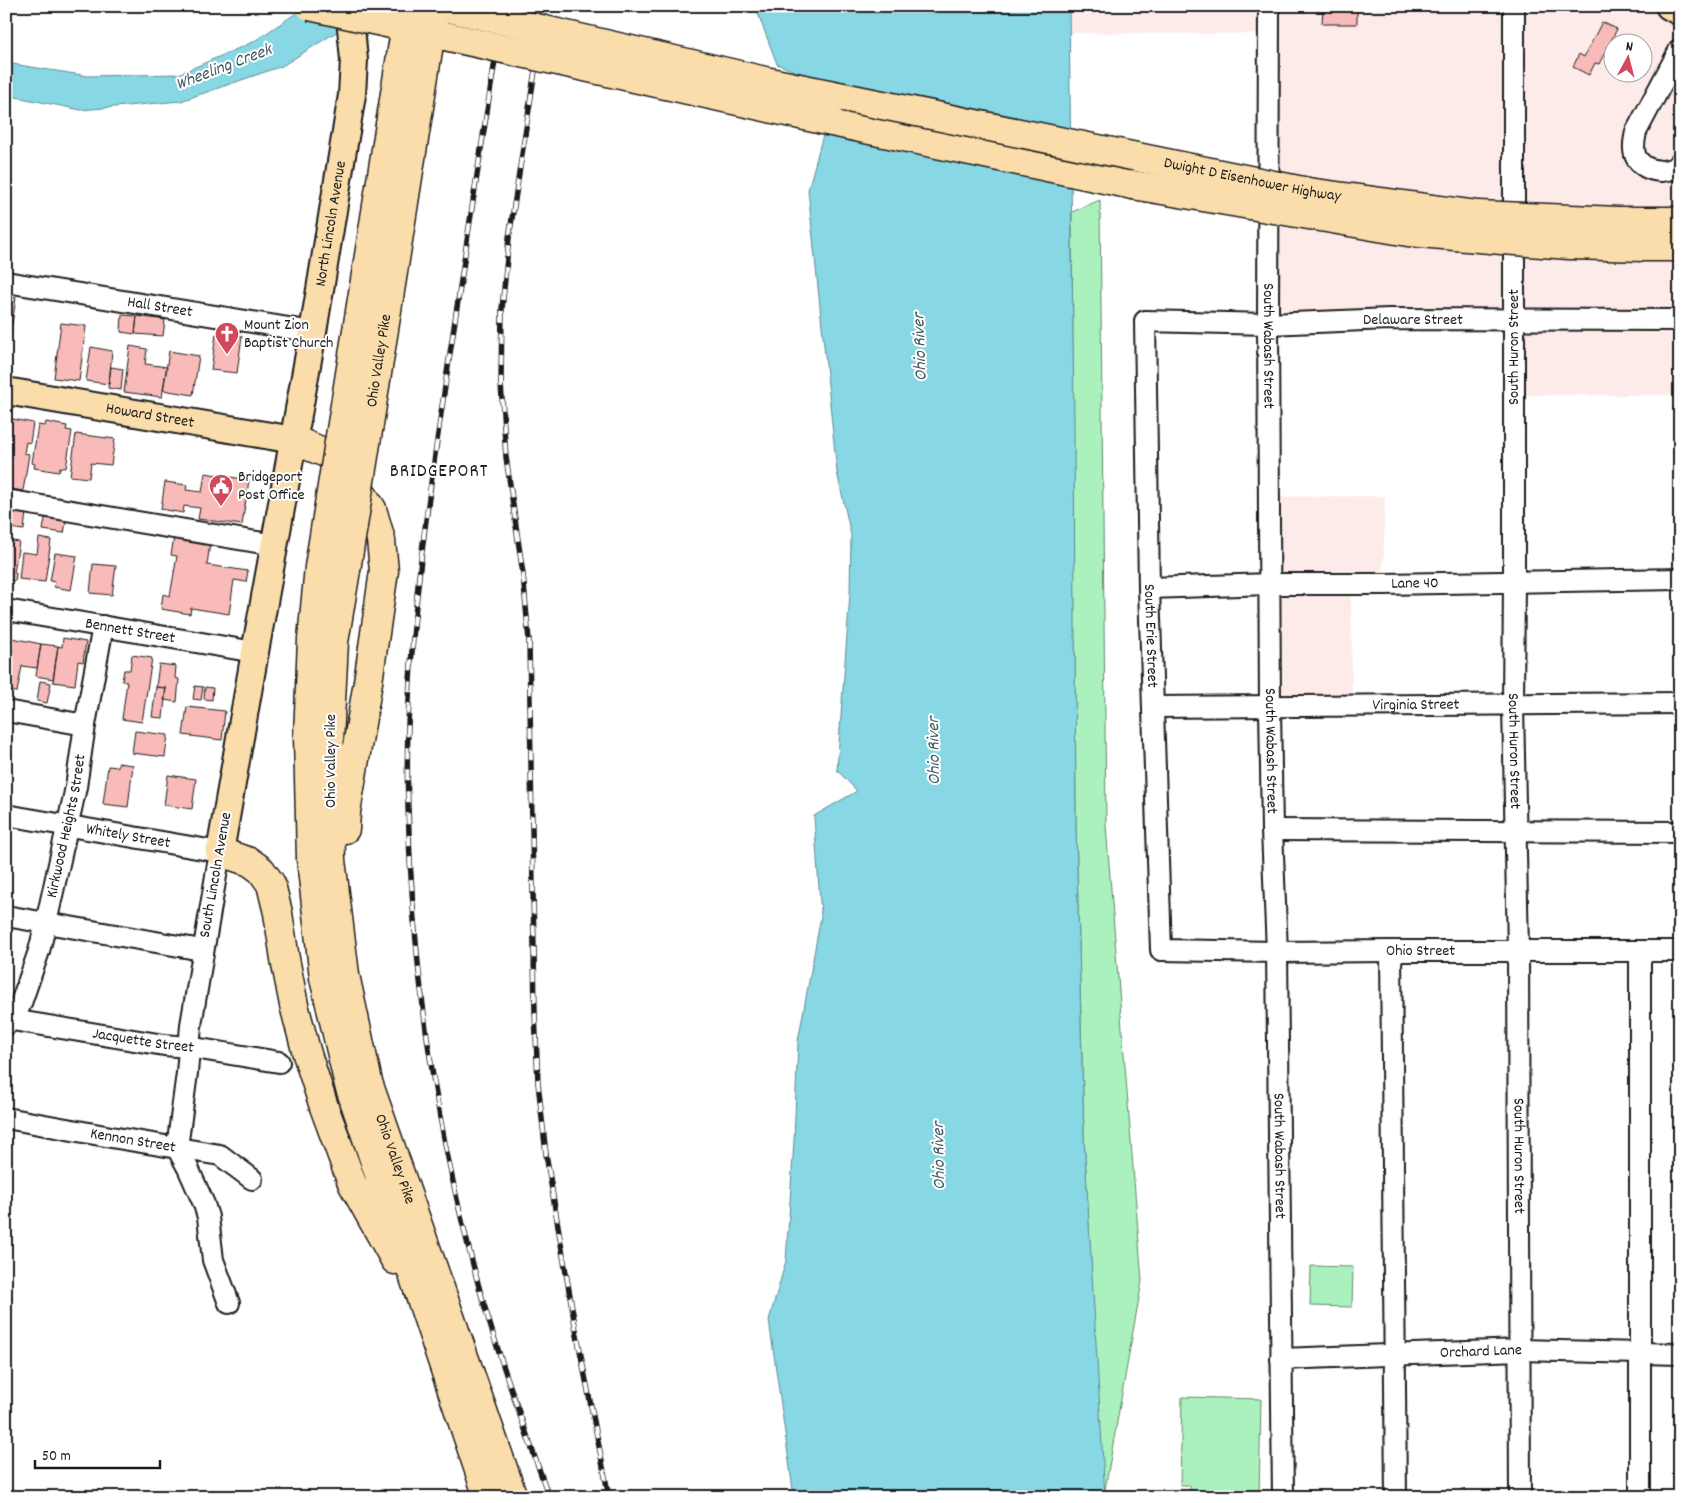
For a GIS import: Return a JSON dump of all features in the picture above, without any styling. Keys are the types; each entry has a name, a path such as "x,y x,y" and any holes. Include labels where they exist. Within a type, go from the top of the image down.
{"highway":[{"name":"Dwight D Eisenhower Highway","path":"310,6 832,122 1133,185 1408,232 1569,245 1680,247"},
{"name":"Ohio Valley Pike","path":"409,6 319,567 312,639 308,736 311,859 324,978 349,1085 488,1497"},
{"name":"Ohio Valley Pike","path":"435,6 334,642 329,740 331,860 344,975 368,1082 513,1497"},
{"name":"Dwight D Eisenhower Highway","path":"441,6 831,95 1318,193 1478,215 1618,221 1680,221"},
{"path":"294,440 328,454 353,480 372,509 381,540 383,555 384,571 346,812 341,883 344,975"},
{"path":"220,852 250,862 261,870 271,884 294,1005 324,1107 352,1183 429,1322"}],"main road":[{"name":"North Lincoln Avenue","path":"294,440 352,96 354,60 349,6"},
{"path":"1668,6 1680,12"},
{"name":"Howard Street","path":"6,391 294,440"},
{"name":"South Lincoln Avenue","path":"220,852 254,652 294,440"}],"street":[{"name":"South Wabash Street","path":"1269,6 1270,707 1272,830 1277,952 1283,1497"},
{"name":"South Huron Street","path":"1514,6 1513,705 1518,951 1520,1497"},
{"path":"1679,164 1664,172 1653,170 1643,165 1637,159 1633,147 1636,132 1680,49"},
{"name":"Hall Street","path":"6,282 313,332"},
{"name":"Delaware Street","path":"1145,321 1268,324 1389,319 1680,320"},
{"name":"South Erie Street","path":"1145,321 1149,588 1161,950"},
{"path":"6,500 275,545"},
{"name":"Lane 40","path":"1149,588 1270,584 1680,579"},
{"name":"Bennett Street","path":"6,610 254,652"},
{"name":"Kirkwood Heights Street","path":"8,1021 21,1003 39,951 46,922 76,787 102,626"},
{"name":"Virginia Street","path":"1154,707 1680,703"},
{"path":"6,711 85,725"},
{"name":"Whitely Street","path":"6,815 68,824 220,852"},
{"path":"1272,830 1680,832"},
{"name":"South Lincoln Avenue","path":"177,1148 187,1073 188,1047 202,950 220,852"},
{"path":"6,916 202,950"},
{"name":"Ohio Street","path":"1161,950 1277,952 1680,951"},
{"path":"1391,951 1396,1497"},
{"path":"1640,951 1640,1497"},
{"name":"Jacquette Street","path":"8,1021 279,1062"},
{"name":"Kennon Street","path":"6,1118 220,1154 252,1178"},
{"path":"177,1148 195,1181 204,1204 208,1217 213,1260 230,1303"},
{"name":"Orchard Lane","path":"1282,1359 1520,1350 1680,1354"}],"shaded area":[{"path":"1069,6 1669,6 1680,12 1680,395 1514,395 1514,320 1268,324 1269,34 1070,33"},
{"path":"1385,496 1383,584 1351,585 1352,706 1270,707 1270,497"}],"green space":[{"path":"1100,200 1106,826 1142,1281 1104,1495 1084,1137 1076,828 1072,212"},
{"path":"1311,1266 1353,1267 1352,1307 1310,1306"},
{"path":"1182,1397 1261,1399 1259,1497 1190,1497 1190,1485 1180,1485"}],"water":[{"name":"Wheeling Creek","path":"307,6 378,6 282,66 181,101 81,110 6,95 6,63 88,76 179,74 253,42"},
{"name":"Ohio River","path":"722,6 1069,6 1076,828 1084,1137 1105,1497 794,1497 769,1320 786,1261 798,1041 821,916 814,816 857,791 837,770 850,594 851,535 837,472 808,190 836,87 777,64 757,11"}],"building":[{"path":"1323,6 1357,6 1357,24 1322,24"},
{"path":"1602,22 1617,29 1615,32 1604,32 1604,54 1599,64 1595,63 1589,75 1573,67 1579,54 1584,57"},
{"path":"6,296 16,298 7,357 6,356"},
{"path":"122,315 137,316 135,334 121,332"},
{"path":"137,316 165,320 163,336 135,334"},
{"path":"61,323 86,326 79,381 54,378"},
{"path":"216,334 242,336 237,373 211,370"},
{"path":"130,346 147,349 145,364 167,367 162,397 124,392"},
{"path":"91,347 112,351 109,384 86,381"},
{"path":"169,351 199,356 193,395 163,390"},
{"path":"111,367 123,369 121,390 108,388"},
{"path":"7,418 33,423 30,443 26,442 24,453 29,454 23,491 6,488"},
{"path":"46,422 67,426 66,430 72,431 66,468 60,467 59,472 34,468 35,464 32,463 38,425 45,426"},
{"path":"76,434 115,439 111,465 91,463 89,478 70,476"},
{"path":"205,473 249,480 242,525 198,519 200,508 184,506 183,513 161,509 165,482 187,485 186,490 202,492"},
{"path":"11,511 26,512 24,530 9,528"},
{"path":"46,513 67,517 64,533 43,530"},
{"path":"174,537 210,543 207,565 248,571 246,582 234,580 229,614 191,608 190,614 161,609 163,594 170,596 177,556 171,555"},
{"path":"39,538 51,540 45,582 19,579 22,552 37,554"},
{"path":"6,540 19,542 14,573 16,573 15,581 6,580"},
{"path":"55,553 77,556 71,590 54,587 55,582 50,581"},
{"path":"93,564 116,566 112,595 90,593"},
{"path":"7,637 41,644 37,668 22,666 17,692 6,691"},
{"path":"63,638 86,642 83,662 78,661 75,685 53,682 58,646 62,647"},
{"path":"41,644 58,646 53,679 36,676"},
{"path":"132,655 152,658 142,722 122,719 127,682 122,681 124,670 130,670"},
{"path":"159,664 176,666 175,678 179,679 177,702 164,700 166,688 156,687"},
{"path":"40,681 51,683 47,703 37,701"},
{"path":"195,686 203,687 201,700 193,699"},
{"path":"156,687 166,688 163,718 152,717"},
{"path":"205,687 213,688 212,700 204,699"},
{"path":"187,707 225,711 222,740 183,735"},
{"path":"135,731 168,735 165,757 132,753"},
{"path":"118,763 133,765 128,807 103,804 108,766 118,767"},
{"path":"168,775 196,779 192,809 164,805"}],"railway":[{"path":"504,6 441,415 418,582 409,695 408,807 410,868 421,989 429,1049 450,1169 487,1314 549,1497"},
{"path":"545,6 509,238 502,309 501,384 506,457 523,574 529,640 535,1012 538,1083 546,1154 560,1238 609,1497"}],"place":[{"name":"Mount Zion Baptist Church","path":"227,355"},
{"name":"Bridgeport Post Office","path":"221,507"}],"district":[{"name":"BRIDGEPORT","path":"439,472"}]}
